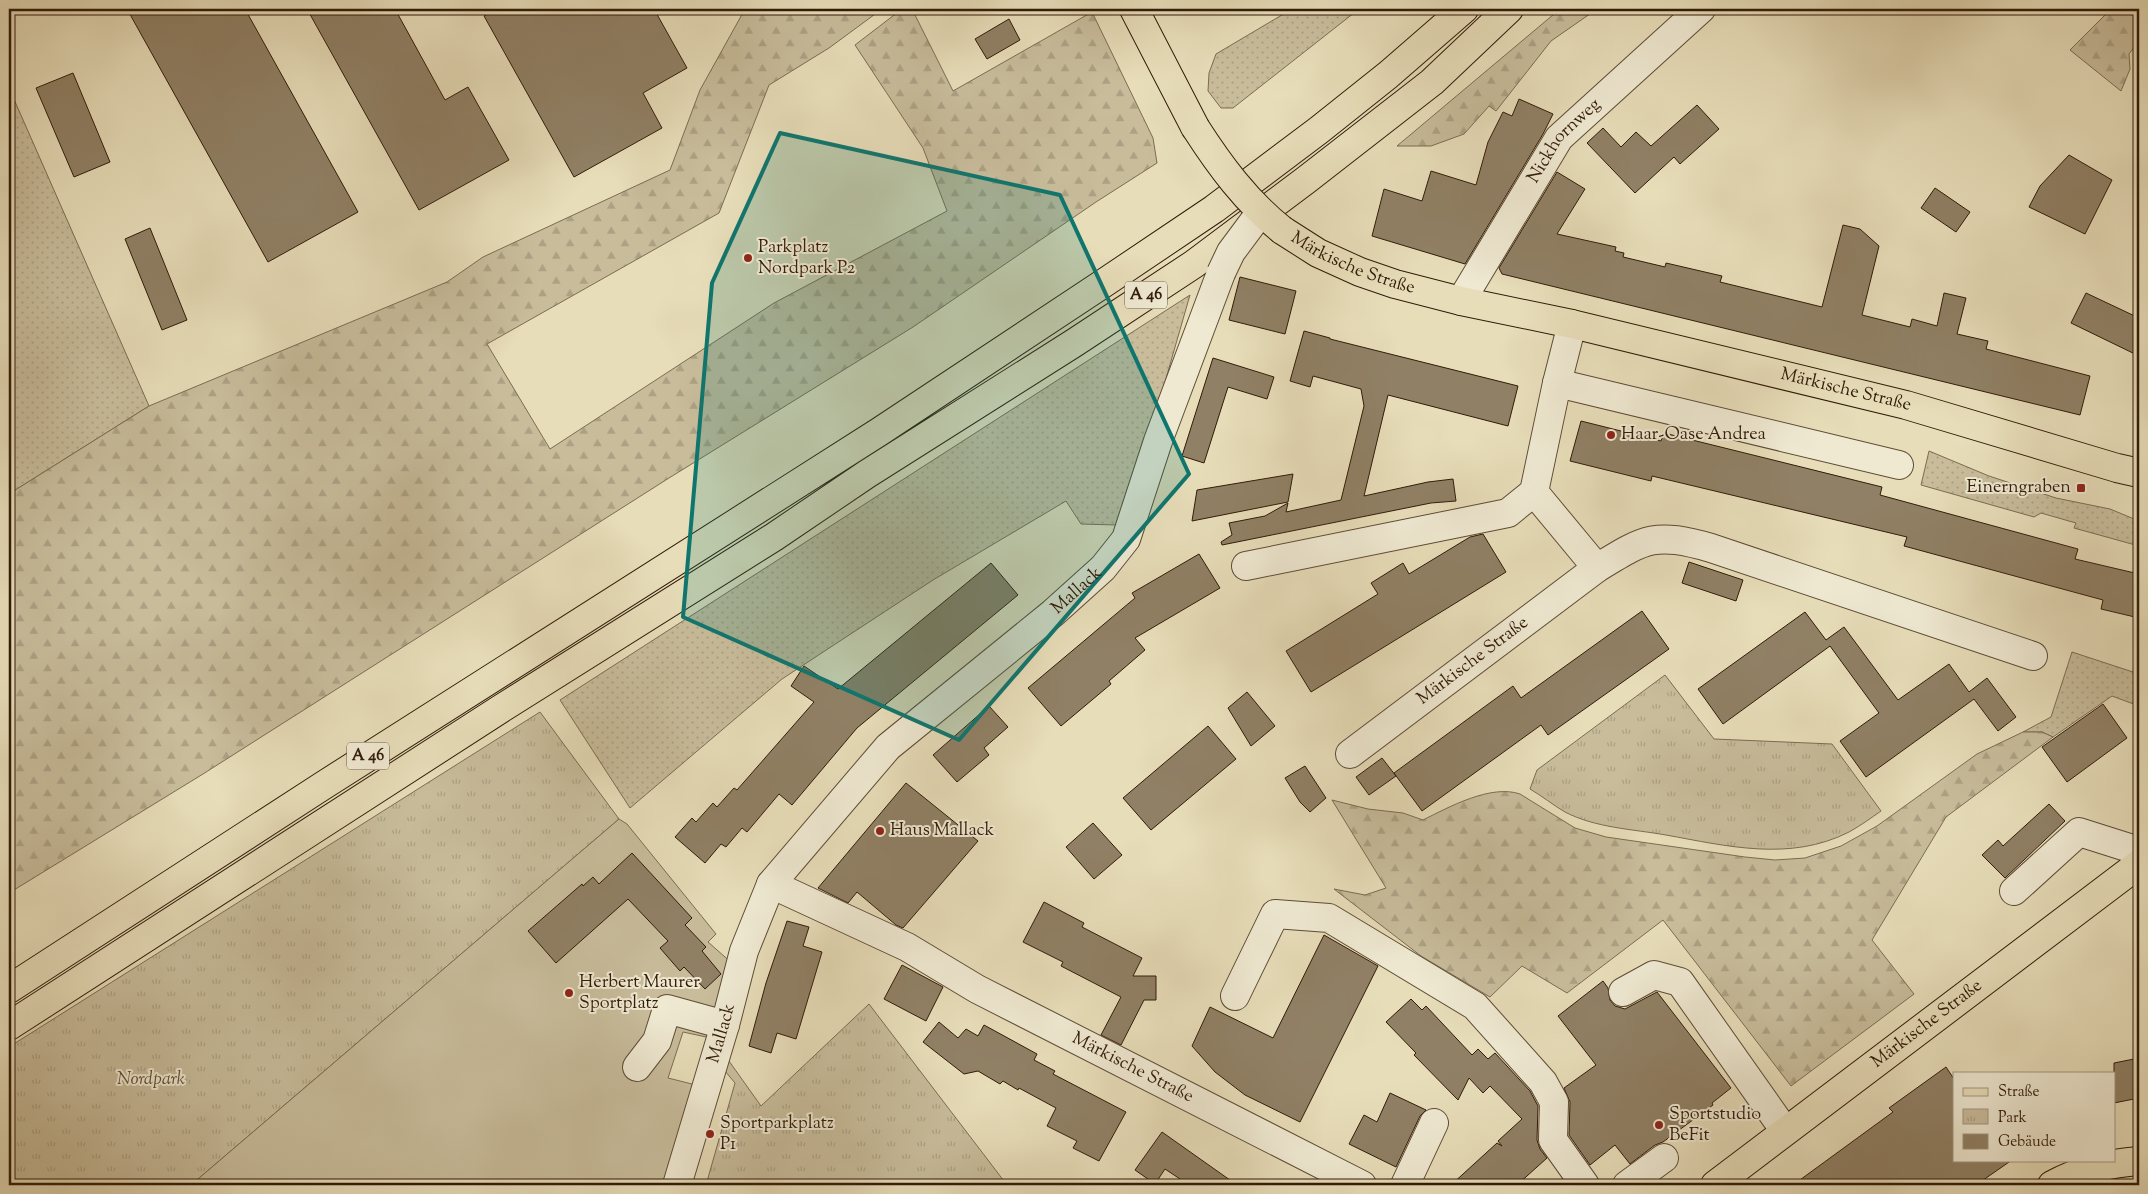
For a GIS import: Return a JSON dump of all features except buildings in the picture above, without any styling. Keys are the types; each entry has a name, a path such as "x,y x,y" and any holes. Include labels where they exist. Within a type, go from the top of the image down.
{"main road":[{"name":"Märkische Straße","path":"1134,9 1195,127 1239,190 1260,213 1282,230 1318,253 1360,272 1395,284 1461,301 1572,324 1906,405 2132,473"},
{"name":"A 46","path":"9,989 324,784 878,432 1214,209 1388,75 1464,9"},
{"name":"A 46","path":"9,1026 502,708 774,537 866,474 1074,343 1194,264 1432,82 1503,13"},
{"name":"Märkische Straße","path":"1715,1185 2139,864"},
{"path":"2052,1185 2093,1169 2139,1160"}],"street":[{"name":"Nickhornweg","path":"1461,301 1559,138 1701,9"},
{"name":"Mallack","path":"678,1185 725,1025 744,951 771,884 888,747 1053,612 1103,568 1126,540 1158,441 1221,273 1231,252 1260,213"},
{"path":"1246,566 1508,513 1534,492 1557,383 1572,324"},
{"path":"1557,383 1899,465"},
{"path":"1534,492 1597,568"},
{"name":"Märkische Straße","path":"1350,754 1597,568 1633,546 1656,539 1678,539 1711,548 2033,656"},
{"path":"2014,891 2078,832 2139,851"},
{"name":"Märkische Straße","path":"771,884 907,947 976,989 1362,1185"},
{"path":"1235,996 1275,914 1329,918 1475,1006 1543,1082 1554,1102 1553,1140 1585,1185"},
{"path":"1623,992 1654,975 1680,982 1785,1131"},
{"path":"637,1067 657,1041 667,1009 725,1025"},
{"path":"1404,1185 1434,1124"},
{"path":"1627,1185 1664,1158"}],"highlighted area":[{"path":"780,133 1060,195 1189,474 959,740 683,617 712,283"}],"green space":[{"path":"745,9 882,9 829,48 769,85 719,213 487,344 550,449 774,303 947,211 923,148 855,45 902,9 912,9 953,91 1092,12 1153,138 1157,163 1096,202 913,327 669,478 203,774 9,893 9,494 149,406 447,282 483,257 670,170 700,90"},
{"path":"1292,9 1359,9 1233,108 1221,108 1208,91 1209,73 1216,54"},
{"path":"1560,9 1597,9 1551,41 1496,111 1489,106 1464,134 1431,146 1397,146"},
{"path":"2111,9 2139,9 2139,41 2129,54 2130,69 2121,91 2070,50"},
{"path":"9,88 149,406 9,494"},
{"path":"1190,295 1146,448 1117,525 1081,524 1066,501 933,580 782,679 630,808 560,700"},
{"path":"1929,451 1989,476 2056,498 2110,509 2139,521 2139,546 2074,528 2076,523 2041,513 2034,517 1921,485"},
{"path":"2072,652 2139,674 2139,706 2112,696 2053,737 2042,732 2023,732 2051,717"},
{"path":"1665,675 1714,739 1832,744 1881,811 1849,832 1827,841 1804,847 1758,849 1735,847 1589,822 1565,812 1530,789 1537,770"},
{"name":"Nordpark","path":"540,712 619,819 191,1185 9,1185 9,1047"},
{"path":"2023,732 2042,732 2053,737 1946,817 1872,940 1914,994 1791,1086 1663,920 1567,993 1522,966 1490,997 1421,956 1334,889 1365,895 1386,888 1332,800 1368,809 1403,813 1423,820 1470,798 1496,792 1509,792 1520,794 1575,828 1606,837 1745,857 1775,860 1805,858 1841,846 1877,826 1977,754"},
{"name":"Herbert Maurer Sportplatz","path":"619,819 627,824 716,934 708,942 733,964 711,1038 683,1032 668,1078 696,1085 667,1185 191,1185"},
{"path":"869,1004 1007,1185 706,1185 735,1083 720,1065 724,1054 761,1106"}],"place":[{"name":"Parkplatz Nordpark P2","path":"748,258"},
{"name":"Haar-Oase Andrea","path":"1611,435"},
{"name":"Einerngraben","path":"2081,488"},
{"name":"Haus Mallack","path":"880,831"},
{"name":"Herbert Maurer Sportplatz","path":"569,993"},
{"name":"Sportstudio BeFit","path":"1659,1125"},
{"name":"Sportparkplatz P1","path":"710,1134"}]}
